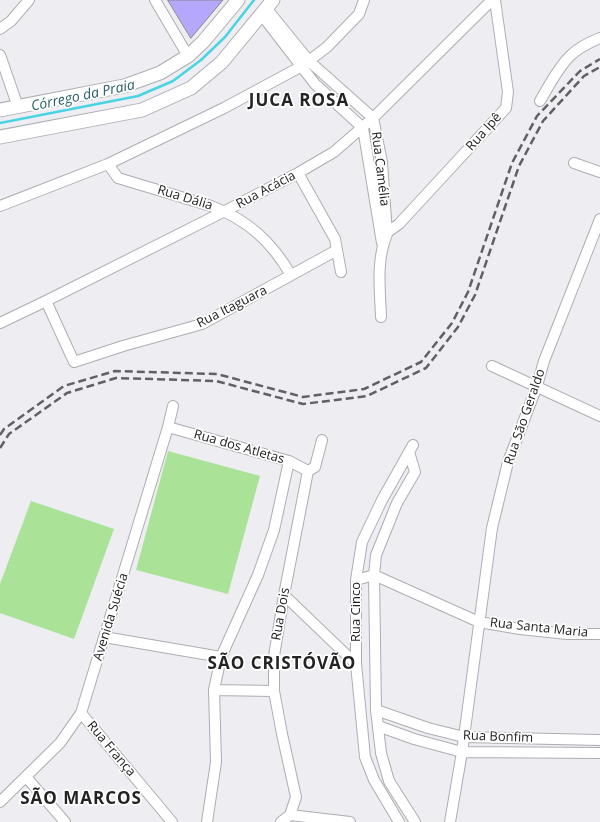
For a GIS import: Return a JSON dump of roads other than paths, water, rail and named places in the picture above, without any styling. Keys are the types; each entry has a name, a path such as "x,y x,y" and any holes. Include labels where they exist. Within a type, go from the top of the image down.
{"main road":[{"path":"0,110 124,86 160,73 188,56 203,42 232,2"},
{"path":"0,137 142,110 191,88 222,62 266,7"}],"street":[{"path":"0,29 11,21 29,0"},
{"path":"155,0 188,56"},
{"path":"359,14 364,0"},
{"path":"0,206 108,164 224,108 305,63 328,47 372,0"},
{"name":"Rua Acácia","path":"0,323 225,211 298,173 334,152 363,128 492,0"},
{"name":"Rua Ipê","path":"383,239 399,224 506,108 508,92 495,0"},
{"path":"266,7 305,63"},
{"path":"540,101 555,75 570,55 600,38"},
{"path":"0,55 18,107"},
{"name":"Rua Camélia","path":"305,63 373,118 382,162 383,239"},
{"name":"Rua Camélia","path":"305,63 315,84 363,128 383,239"},
{"name":"Rua Dália","path":"108,164 118,178 225,211 260,234 280,256 291,275"},
{"path":"574,164 600,172"},
{"path":"298,173 335,239 341,272"},
{"name":"Rua São Geraldo","path":"479,622 492,528 508,462 537,386 547,354 600,219"},
{"path":"381,317 379,281 383,239"},
{"name":"Rua Itaguara","path":"46,301 74,362 123,346 202,324 337,250"},
{"path":"492,366 600,416"},
{"name":"Avenida Suécia","path":"0,802 60,743 81,713 174,406"},
{"name":"Rua dos Atletas","path":"168,427 289,462 308,471"},
{"name":"Rua Dois","path":"290,815 296,797 274,691 274,656 308,471 315,467 322,440"},
{"name":"Rua Cinco","path":"399,822 374,780 365,757 356,664 356,580 362,542 382,500 411,449 414,472 397,503 376,555 374,575 376,710 381,753 389,780 415,822"},
{"path":"207,822 216,762 214,690 221,657 258,575 271,538 289,462"},
{"path":"356,580 374,575"},
{"name":"Rua Santa Maria","path":"374,575 479,622 528,630 567,634 600,634"},
{"path":"284,595 356,664"},
{"name":"Rua Santa Maria","path":"450,822 462,752 479,622"},
{"path":"104,637 221,657"},
{"path":"214,690 274,691"},
{"name":"Rua Bonfim","path":"376,710 428,728 464,737 600,740"},
{"name":"Rua França","path":"81,713 172,822"},
{"name":"Rua Bonfim","path":"378,726 462,752 600,753"},
{"path":"26,777 64,822"},
{"path":"281,822 290,815 350,822"}],"waterway":[{"name":"Córrego da Praia","path":"0,123 138,96 173,81 201,60 225,37 254,0"}],"railway":[{"path":"0,435 4,429 64,386 115,371 217,374 303,397 364,389 421,362 452,323 468,292 512,163 537,116 580,71 600,59"},
{"path":"0,448 9,434 67,393 116,378 216,381 303,404 367,396 426,368 458,327 475,295 519,166 543,121 584,76 600,67"}],"district":[{"name":"JUCA ROSA","path":"299,101"},
{"name":"SÃO CRISTÓVÃO","path":"282,664"},
{"name":"SÃO MARCOS","path":"81,799"}]}
